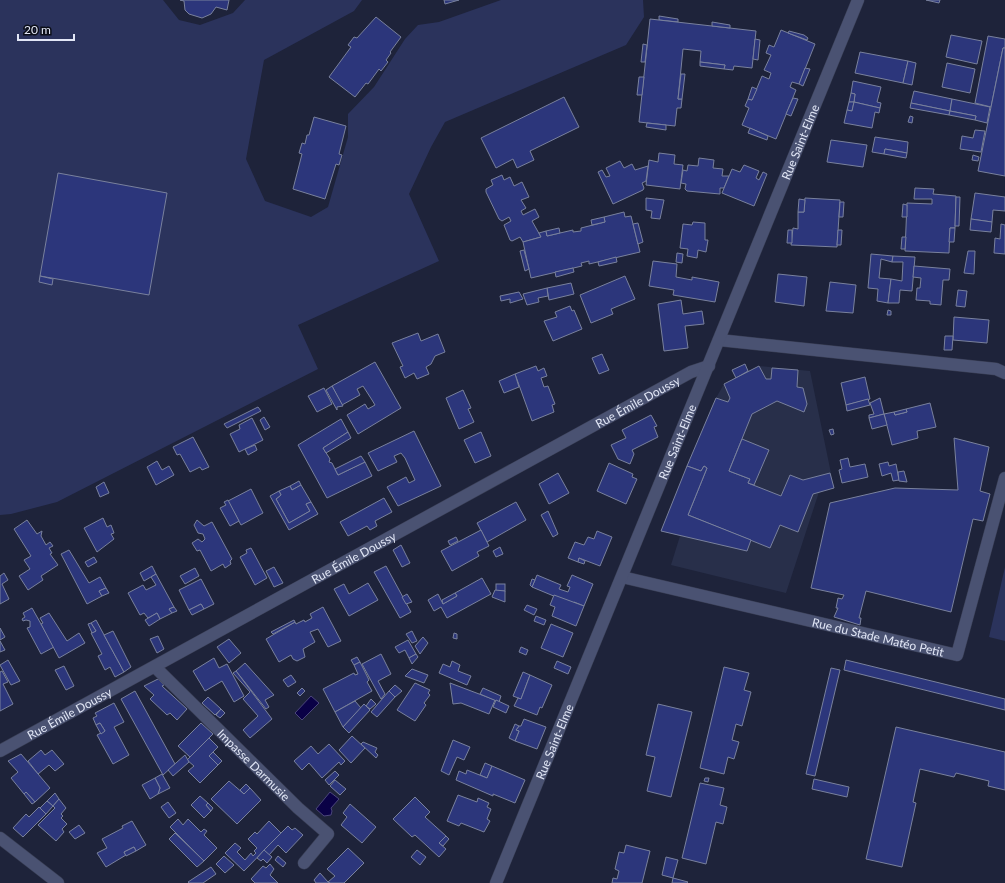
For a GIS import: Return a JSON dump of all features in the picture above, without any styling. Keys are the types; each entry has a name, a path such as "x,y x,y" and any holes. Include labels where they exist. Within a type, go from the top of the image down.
{"street":[{"name":"Rue Saint-Elme","path":"496,883 858,0"},
{"path":"719,340 996,369 1005,373"},
{"name":"Rue Émile Doussy","path":"0,752 691,372 709,366"},
{"name":"Rue du Stade Matéo Petit","path":"622,577 957,655 1005,478"},
{"name":"Impasse Darmusie","path":"155,667 298,808 328,834 304,863"},
{"path":"0,838 58,883"}],"shaded area":[{"path":"0,0 163,0 179,20 200,25 233,13 245,0 362,0 354,11 264,60 246,159 265,201 311,217 328,207 348,137 348,114 374,87 405,39 418,25 439,22 501,0 643,0 644,17 626,45 445,122 431,147 409,194 439,261 298,325 318,369 57,502 11,514 0,515"},
{"path":"745,364 749,371 759,366 810,371 834,488 819,492 786,593 671,565 680,536 661,531 716,398 724,384 736,378 732,370"},
{"path":"1005,567 1005,641 989,637"},
{"path":"311,696 319,703 302,720 295,713"},
{"path":"330,792 339,799 331,808 331,815 324,816 316,809"}],"building":[{"path":"180,0 229,0 227,10 216,7 211,14 202,18 189,14 185,10 184,1"},
{"path":"444,0 459,0 445,4"},
{"path":"926,0 940,0 939,3"},
{"path":"659,16 678,19 678,22 659,20"},
{"path":"376,17 401,37 390,52 391,53 386,60 388,62 381,71 379,69 368,84 366,83 355,97 329,77 351,47 348,45 354,37 357,38"},
{"path":"650,19 756,31 752,68 734,66 733,70 724,69 725,65 700,62 701,51 683,49 678,99 682,99 681,108 677,108 675,126 639,122"},
{"path":"712,22 730,25 730,28 712,26"},
{"path":"781,30 815,44 799,84 792,82 790,87 796,90 776,139 742,125 749,108 745,106 748,99 752,100 762,76 769,79 771,73 764,70 771,55 766,53 769,45 774,47"},
{"path":"789,31 804,35 808,38 807,40 788,33"},
{"path":"951,35 982,41 977,64 946,57"},
{"path":"988,36 1005,39 1005,48 1003,48 991,107 975,103"},
{"path":"755,39 760,40 758,60 753,59"},
{"path":"643,44 647,45 645,62 641,62"},
{"path":"1003,48 1005,48 1005,176 978,171"},
{"path":"860,52 908,61 903,83 855,73"},
{"path":"908,61 916,63 912,85 903,83"},
{"path":"700,62 725,65 724,69 700,66"},
{"path":"947,63 975,69 970,93 942,87"},
{"path":"805,68 810,69 803,86 799,84"},
{"path":"681,74 685,74 682,99 678,99"},
{"path":"639,77 644,77 642,95 637,95"},
{"path":"853,81 881,87 877,102 881,103 880,108 854,102 855,94 851,93"},
{"path":"752,87 757,89 752,100 748,99"},
{"path":"914,91 952,99 950,111 911,103"},
{"path":"851,93 855,94 854,102 849,102"},
{"path":"564,97 579,127 530,151 534,160 517,168 513,159 496,168 481,138"},
{"path":"793,98 798,99 791,116 786,114"},
{"path":"952,99 990,107 987,123 975,120 976,116 950,111"},
{"path":"849,102 854,102 852,111 847,110"},
{"path":"854,102 880,108 879,113 875,112 872,128 844,123 847,110 852,111"},
{"path":"911,103 950,111 949,115 910,108"},
{"path":"950,111 976,116 975,120 949,115"},
{"path":"910,116 913,117 912,123 908,122"},
{"path":"314,117 346,126 339,154 342,155 339,165 336,164 325,199 293,189 302,154 299,153 302,143 305,144 307,135 309,135"},
{"path":"647,123 666,125 666,130 646,127"},
{"path":"750,128 768,136 767,140 748,133"},
{"path":"975,130 985,131 981,152 960,149 962,136 973,138"},
{"path":"875,137 908,142 907,153 885,149 884,154 872,152"},
{"path":"831,140 867,145 863,167 827,162"},
{"path":"885,149 907,153 906,158 884,154"},
{"path":"659,153 675,155 674,164 683,165 680,189 646,185 649,160 658,162"},
{"path":"973,155 979,157 978,161 972,160"},
{"path":"699,158 714,160 713,168 723,169 722,176 729,176 724,188 720,188 720,194 687,191 685,189 686,184 681,183 683,170 687,171 688,165 698,166"},
{"path":"620,161 624,168 632,164 635,170 648,166 646,181 642,183 644,188 643,190 613,204 598,172 602,170 606,177 610,176 606,168"},
{"path":"744,165 759,171 756,178 759,180 763,172 767,174 754,206 722,193 732,169 740,172"},
{"path":"58,173 167,193 149,295 40,276"},
{"path":"502,175 504,180 510,177 514,186 522,182 529,197 521,200 526,208 521,211 523,215 535,209 539,217 532,221 541,237 523,242 520,237 512,241 510,240 504,225 511,221 509,217 502,221 499,219 486,192 486,189 493,185 491,180"},
{"path":"915,188 934,189 933,194 956,196 955,228 950,228 949,253 905,251 907,203 932,204 932,199 914,199"},
{"path":"975,193 1005,197 1005,211 993,210 992,222 971,219"},
{"path":"956,197 960,197 959,226 955,226"},
{"path":"646,198 664,200 660,219 651,218 652,211 646,210"},
{"path":"805,198 840,200 837,247 791,245 793,228 798,229 798,212 804,212"},
{"path":"799,199 805,200 804,212 798,212"},
{"path":"840,202 844,202 843,217 839,217"},
{"path":"903,204 907,205 907,217 902,217"},
{"path":"624,212 625,217 631,216 640,252 589,264 589,261 581,263 582,266 531,278 523,242 541,237 539,233 546,231 547,236 573,230 573,232 581,231 581,228 605,222 604,217"},
{"path":"604,217 605,222 592,225 591,220"},
{"path":"971,219 992,222 991,232 970,230"},
{"path":"693,222 705,223 705,240 708,240 706,252 698,250 697,258 687,256 688,249 680,248 683,224 692,225"},
{"path":"638,223 643,242 638,244 633,224"},
{"path":"1001,224 1005,225 1005,254 994,253 995,238 1000,239"},
{"path":"559,228 560,233 547,236 546,231"},
{"path":"950,228 955,228 954,242 949,242"},
{"path":"788,230 792,230 792,243 787,243"},
{"path":"838,230 842,230 841,245 837,245"},
{"path":"902,237 906,237 905,249 901,249"},
{"path":"524,250 529,269 525,271 520,251"},
{"path":"968,251 975,251 974,274 964,273"},
{"path":"677,253 683,254 682,263 676,262"},
{"path":"871,254 893,256 892,262 881,259 879,278 891,279 888,303 877,301 878,289 868,288"},
{"path":"893,256 915,257 912,291 900,290 899,303 888,303 891,279 902,281 903,262 892,262"},
{"path":"616,257 617,262 599,266 598,262"},
{"path":"653,261 677,264 676,277 692,280 692,277 719,282 715,302 673,295 674,290 649,286"},
{"path":"914,266 950,269 949,280 943,280 941,305 930,304 930,301 916,300 917,288 920,288 921,278 913,277"},
{"path":"573,268 574,272 556,277 555,272"},
{"path":"778,274 807,277 804,306 775,302"},
{"path":"40,276 53,279 52,285 39,282"},
{"path":"625,276 635,299 611,309 613,314 591,323 580,295"},
{"path":"830,282 856,285 853,313 826,311"},
{"path":"571,283 574,294 549,300 547,288"},
{"path":"547,288 548,296 538,298 539,302 527,305 523,294"},
{"path":"958,290 967,291 965,307 956,306"},
{"path":"519,292 523,299 510,303 510,299 501,301 500,296"},
{"path":"681,300 683,314 702,311 704,324 685,326 688,348 664,351 658,304"},
{"path":"570,306 572,311 574,310 582,329 553,341 544,321 557,317 555,312"},
{"path":"888,310 891,311 891,315 887,315"},
{"path":"954,317 989,320 987,343 953,340"},
{"path":"418,333 421,341 438,334 445,352 435,356 431,364 426,367 429,374 417,379 414,373 405,378 400,367 403,366 392,343"},
{"path":"945,336 953,336 952,350 944,350"},
{"path":"602,354 609,370 599,374 592,358"},
{"path":"375,362 401,408 358,434 347,415 365,404 368,409 375,405 363,386 357,389 360,395 342,405 332,386"},
{"path":"745,364 748,371 736,378 732,370"},
{"path":"536,366 538,371 544,368 547,376 541,378 544,387 548,386 555,404 552,405 554,412 532,421 515,374"},
{"path":"759,366 766,379 771,379 772,368 798,370 797,387 803,388 807,404 804,412 777,401 752,414 729,471 750,479 748,483 781,496 790,475 803,480 830,473 834,488 813,494 798,532 780,525 770,548 688,515 707,468 704,466 701,471 687,466 716,398 728,402 730,398 724,384"},
{"path":"515,374 519,387 504,393 499,381"},
{"path":"865,377 870,399 846,405 841,383"},
{"path":"332,386 343,406 337,407 337,410 326,390"},
{"path":"324,388 332,404 317,412 308,396"},
{"path":"463,390 471,408 468,409 474,422 459,429 446,398"},
{"path":"880,398 884,414 869,418 869,415 874,414 870,403"},
{"path":"868,399 870,405 847,411 846,405"},
{"path":"930,403 936,427 917,431 918,438 892,445 884,414 894,412 895,415 907,412 906,409"},
{"path":"258,407 261,411 227,428 224,424"},
{"path":"906,409 907,412 895,415 894,412"},
{"path":"884,414 887,425 872,429 869,418"},
{"path":"651,415 657,426 654,427 658,437 632,450 634,454 630,464 618,459 611,445 626,438 622,430"},
{"path":"264,417 270,427 265,430 260,420"},
{"path":"252,418 263,440 239,452 230,434 240,429 239,425"},
{"path":"341,419 348,432 323,448 330,459 329,462 332,463 338,475 365,462 372,476 327,498 298,445"},
{"path":"833,429 834,434 831,435 829,430"},
{"path":"414,431 441,486 398,506 387,487 406,477 409,483 415,480 405,458 401,453 394,456 397,462 378,471 368,453"},
{"path":"348,432 351,438 326,453 323,448"},
{"path":"481,432 491,456 475,463 464,440"},
{"path":"193,437 209,467 202,470 200,467 190,472 180,454 177,455 173,447"},
{"path":"954,438 989,447 980,491 990,494 983,521 973,519 951,612 866,591 859,618 861,618 860,625 834,617 838,608 836,608 838,598 842,599 844,595 811,588 830,503 895,488 958,490"},
{"path":"742,439 769,450 754,485 748,483 750,479 729,471"},
{"path":"255,445 257,450 248,455 245,449"},
{"path":"361,456 365,462 338,475 335,469"},
{"path":"848,458 850,467 865,464 868,477 842,483 839,470 842,469 840,460"},
{"path":"157,461 162,470 169,466 174,475 156,485 147,467"},
{"path":"888,462 889,466 896,464 899,480 893,481 891,473 882,476 879,464"},
{"path":"609,463 633,474 632,477 637,479 626,504 597,491"},
{"path":"687,466 701,471 704,466 707,468 688,515 751,540 747,551 661,531"},
{"path":"904,471 907,482 899,481 898,472"},
{"path":"558,473 569,493 549,504 539,484"},
{"path":"299,481 301,485 292,490 290,486"},
{"path":"104,482 109,493 100,497 96,487"},
{"path":"301,485 311,502 306,504 310,511 289,523 276,499 281,495 279,491 290,486 292,490"},
{"path":"251,489 263,513 241,525 228,501"},
{"path":"279,491 281,495 276,499 289,523 310,511 306,504 311,502 318,514 289,530 270,496"},
{"path":"384,498 392,512 375,521 377,526 370,530 367,526 348,536 340,522"},
{"path":"228,500 239,521 230,526 220,508 226,505 224,502"},
{"path":"516,502 526,520 487,542 477,523"},
{"path":"548,511 558,534 553,537 541,515"},
{"path":"103,518 107,527 111,525 114,533 111,534 114,539 97,552 84,528"},
{"path":"27,520 37,534 42,531 41,536 46,545 50,542 53,546 49,548 52,553 50,554 58,565 41,576 43,580 28,590 19,576 30,569 24,560 31,556 14,529"},
{"path":"197,520 204,526 212,522 232,559 230,561 231,564 225,568 223,564 211,571 200,550 197,551 192,543 198,539 202,542 205,539 203,534 198,533 194,525"},
{"path":"481,530 489,546 477,552 479,556 452,571 441,551"},
{"path":"597,531 612,537 600,566 579,558 578,562 568,558 575,542 584,545 588,537 594,539"},
{"path":"456,537 458,541 450,545 448,541"},
{"path":"401,545 410,563 402,567 393,550"},
{"path":"500,547 503,554 496,557 493,551"},
{"path":"251,548 267,578 255,585 240,557 247,553 246,550"},
{"path":"69,550 89,583 100,577 106,588 99,591 102,596 87,604 61,554"},
{"path":"94,557 97,562 88,567 85,562"},
{"path":"579,558 585,561 584,564 578,562"},
{"path":"152,566 156,574 144,581 140,573"},
{"path":"386,566 411,612 400,618 374,572"},
{"path":"274,567 283,583 274,587 266,571"},
{"path":"195,568 199,576 185,584 180,576"},
{"path":"4,573 8,580 2,584 9,599 0,604 0,576"},
{"path":"156,574 174,607 169,609 172,613 160,619 157,613 148,618 144,613 140,615 128,593 143,585 146,590 156,585 151,577"},
{"path":"537,575 561,585 559,589 568,592 570,587 567,586 572,575 593,584 584,606 574,602 573,604 532,587"},
{"path":"482,578 491,594 447,618 441,607 434,611 428,600 438,594 443,604 457,596 455,593"},
{"path":"201,579 214,604 204,609 201,604 189,610 179,590"},
{"path":"532,579 535,580 532,587 530,585"},
{"path":"368,583 378,600 349,616 334,589 344,584 349,594"},
{"path":"496,584 505,584 505,591 496,591"},
{"path":"106,588 109,593 102,596 99,591"},
{"path":"495,590 505,591 505,602 492,597"},
{"path":"455,593 457,596 443,604 442,600"},
{"path":"407,594 412,602 406,604 402,597"},
{"path":"554,595 584,606 576,626 552,616 555,607 550,605"},
{"path":"201,604 204,609 192,615 189,610"},
{"path":"527,605 537,609 534,615 524,610"},
{"path":"174,607 177,611 172,613 169,609"},
{"path":"323,607 341,641 328,647 318,629 310,632 315,642 303,649 305,657 297,661 293,659 291,655 279,662 266,639 295,622 296,624 304,620 305,622 312,618 310,614"},
{"path":"32,608 54,647 41,654 27,628 30,627 30,621 23,621 22,619 25,617 23,613"},
{"path":"49,613 67,641 79,633 85,643 59,658 41,624 43,623 40,618"},
{"path":"157,613 160,619 149,626 145,620"},
{"path":"536,616 546,620 544,625 534,621"},
{"path":"96,620 124,672 115,677 110,667 105,670 98,656 102,654 91,633 96,631 91,623"},
{"path":"294,620 295,622 273,634 271,632"},
{"path":"91,623 96,631 92,633 88,624"},
{"path":"551,624 573,633 563,657 541,648"},
{"path":"0,628 5,637 0,640"},
{"path":"113,631 131,667 124,672 104,635"},
{"path":"412,631 417,641 412,643 406,634"},
{"path":"454,633 457,634 457,639 453,638"},
{"path":"158,636 164,649 157,653 150,639"},
{"path":"423,637 428,643 420,654 415,646"},
{"path":"229,639 241,653 229,663 217,647"},
{"path":"408,640 416,654 409,658 405,650 399,653 395,647"},
{"path":"0,641 5,650 0,652"},
{"path":"521,647 528,650 526,655 519,652"},
{"path":"381,654 391,674 378,681 385,694 381,699 362,664"},
{"path":"416,654 418,657 412,664 409,658"},
{"path":"357,657 360,662 354,665 351,660"},
{"path":"214,658 219,668 227,664 244,696 234,702 222,681 205,691 193,671"},
{"path":"8,660 20,681 11,685 0,665"},
{"path":"846,660 1005,699 1005,710 844,670"},
{"path":"452,661 460,665 458,671 471,676 467,685 439,673 443,664 450,667"},
{"path":"557,661 571,667 568,674 554,668"},
{"path":"360,662 369,680 367,682 372,691 335,712 323,689 354,673 355,675 358,674 354,665"},
{"path":"245,663 274,695 265,700 269,707 266,709 236,671"},
{"path":"64,666 74,686 66,690 55,670"},
{"path":"724,667 749,673 744,690 751,692 742,726 736,724 732,740 739,742 734,759 728,757 724,774 700,768"},
{"path":"831,668 840,670 815,776 806,774"},
{"path":"412,669 428,675 424,683 405,676"},
{"path":"2,671 8,682 3,684 13,704 0,711 0,672"},
{"path":"236,671 272,719 250,738 243,730 258,716 243,699 250,692 233,673"},
{"path":"523,672 530,675 521,699 513,696"},
{"path":"291,675 296,682 288,687 283,680"},
{"path":"530,675 552,685 542,708 540,707 537,715 514,706 518,698 521,699"},
{"path":"158,679 164,685 162,686 187,709 177,720 170,713 167,715 150,699 154,695 144,686"},
{"path":"415,683 430,690 428,693 430,695 424,703 426,705 415,721 397,710"},
{"path":"450,683 495,700 489,714 461,703 453,704"},
{"path":"395,685 402,691 395,697 389,691"},
{"path":"302,688 305,691 300,696 297,693"},
{"path":"483,688 501,696 499,702 480,694"},
{"path":"135,691 175,764 163,775 121,699"},
{"path":"389,691 395,697 377,717 371,712"},
{"path":"208,697 221,709 215,715 202,703"},
{"path":"371,699 376,704 370,709 366,706"},
{"path":"496,700 509,706 506,713 493,707"},
{"path":"355,701 361,708 343,727 335,712"},
{"path":"114,703 124,722 114,727 129,755 113,764 97,735 105,731 100,723 96,725 93,718 97,716 95,713"},
{"path":"364,704 370,710 349,733 343,727"},
{"path":"658,704 692,712 671,797 647,791 655,757 646,755"},
{"path":"221,709 225,713 220,718 216,715"},
{"path":"524,719 546,727 537,749 515,741 519,731 516,730 519,726 521,726"},
{"path":"100,723 105,731 101,734 96,725"},
{"path":"201,723 213,734 190,757 178,746"},
{"path":"515,724 519,726 516,730 519,731 515,741 509,738"},
{"path":"896,727 1005,752 1005,790 988,786 989,781 956,773 954,777 920,769 913,802 916,803 902,867 866,859"},
{"path":"352,736 365,748 351,763 339,750"},
{"path":"209,738 218,747 209,756 218,765 200,783 188,771 194,766 187,760"},
{"path":"453,740 470,747 464,760 457,757 449,775 441,771"},
{"path":"363,742 377,748 375,752 378,755 376,758 361,744"},
{"path":"329,744 345,761 341,765 339,762 322,778 309,763 302,770 294,761 311,746 318,754"},
{"path":"41,750 45,755 52,750 64,764 55,771 49,765 38,774 28,761"},
{"path":"213,752 222,761 218,765 209,756"},
{"path":"21,754 50,788 35,802 26,792 24,794 11,778 18,772 8,761"},
{"path":"185,755 189,762 173,776 168,770"},
{"path":"485,763 492,766 487,778 480,775"},
{"path":"492,766 525,780 515,803 493,794 493,796 456,780 459,771 466,774 467,770 487,778"},
{"path":"335,771 339,775 329,785 325,780"},
{"path":"162,774 170,788 158,794 160,788 155,778"},
{"path":"155,778 160,788 158,794 150,799 142,785"},
{"path":"705,778 709,778 708,782 704,781"},
{"path":"814,779 849,787 847,797 812,789"},
{"path":"335,780 346,789 340,795 330,786"},
{"path":"229,781 244,794 250,788 261,800 237,824 211,799"},
{"path":"700,783 724,788 720,805 727,807 723,824 716,822 706,864 682,858"},
{"path":"246,784 250,788 244,794 240,790"},
{"path":"26,792 35,802 32,804 24,794"},
{"path":"55,793 59,799 53,806 47,801"},
{"path":"458,795 477,802 478,798 489,803 487,807 491,809 487,819 490,821 484,832 461,823 459,826 447,821"},
{"path":"200,796 208,803 206,805 211,811 204,818 191,805"},
{"path":"415,797 430,812 425,817 446,836 439,843 446,849 439,857 415,835 412,837 393,819"},
{"path":"59,799 66,808 61,814 63,816 61,818 67,824 62,829 64,832 56,841 38,825 55,808 53,806"},
{"path":"47,801 53,806 46,814 40,808"},
{"path":"168,802 176,813 169,818 161,807"},
{"path":"208,803 213,808 211,811 206,805"},
{"path":"350,804 376,827 362,843 341,825 347,817 343,813"},
{"path":"39,807 46,814 23,837 13,828 26,814 29,817"},
{"path":"178,819 183,825 188,819 201,832 204,829 207,831 204,835 217,848 204,861 170,827"},
{"path":"132,821 146,845 136,851 134,847 124,852 126,855 106,867 97,853 107,848 102,839 123,828 122,826"},
{"path":"269,821 281,833 244,871 225,853 235,843 241,848 237,852 245,860 251,853 253,856 256,853 254,851 257,848 248,839 255,832 257,834"},
{"path":"79,825 85,833 75,839 69,832"},
{"path":"288,826 292,830 295,828 303,835 286,853 278,845 269,855 264,850"},
{"path":"175,833 204,861 197,867 169,839"},
{"path":"446,836 449,839 443,846 439,843"},
{"path":"626,845 650,851 642,883 612,883 613,878 617,879 619,871 615,869 619,852 624,853"},
{"path":"134,847 136,851 126,856 124,852"},
{"path":"348,848 364,863 344,883 328,882 335,876 327,869"},
{"path":"264,850 272,857 267,863 263,859 261,861 257,858"},
{"path":"417,850 426,857 420,865 411,857"},
{"path":"224,856 234,865 225,873 216,864"},
{"path":"278,856 286,863 283,867 275,860"},
{"path":"666,857 678,860 673,878 662,875"},
{"path":"270,864 274,869 270,875 278,883 255,883 251,879 263,866 266,868"},
{"path":"211,867 216,874 203,883 188,882"},
{"path":"320,873 330,883 316,883 314,880"},
{"path":"673,878 688,882 672,883"}]}
